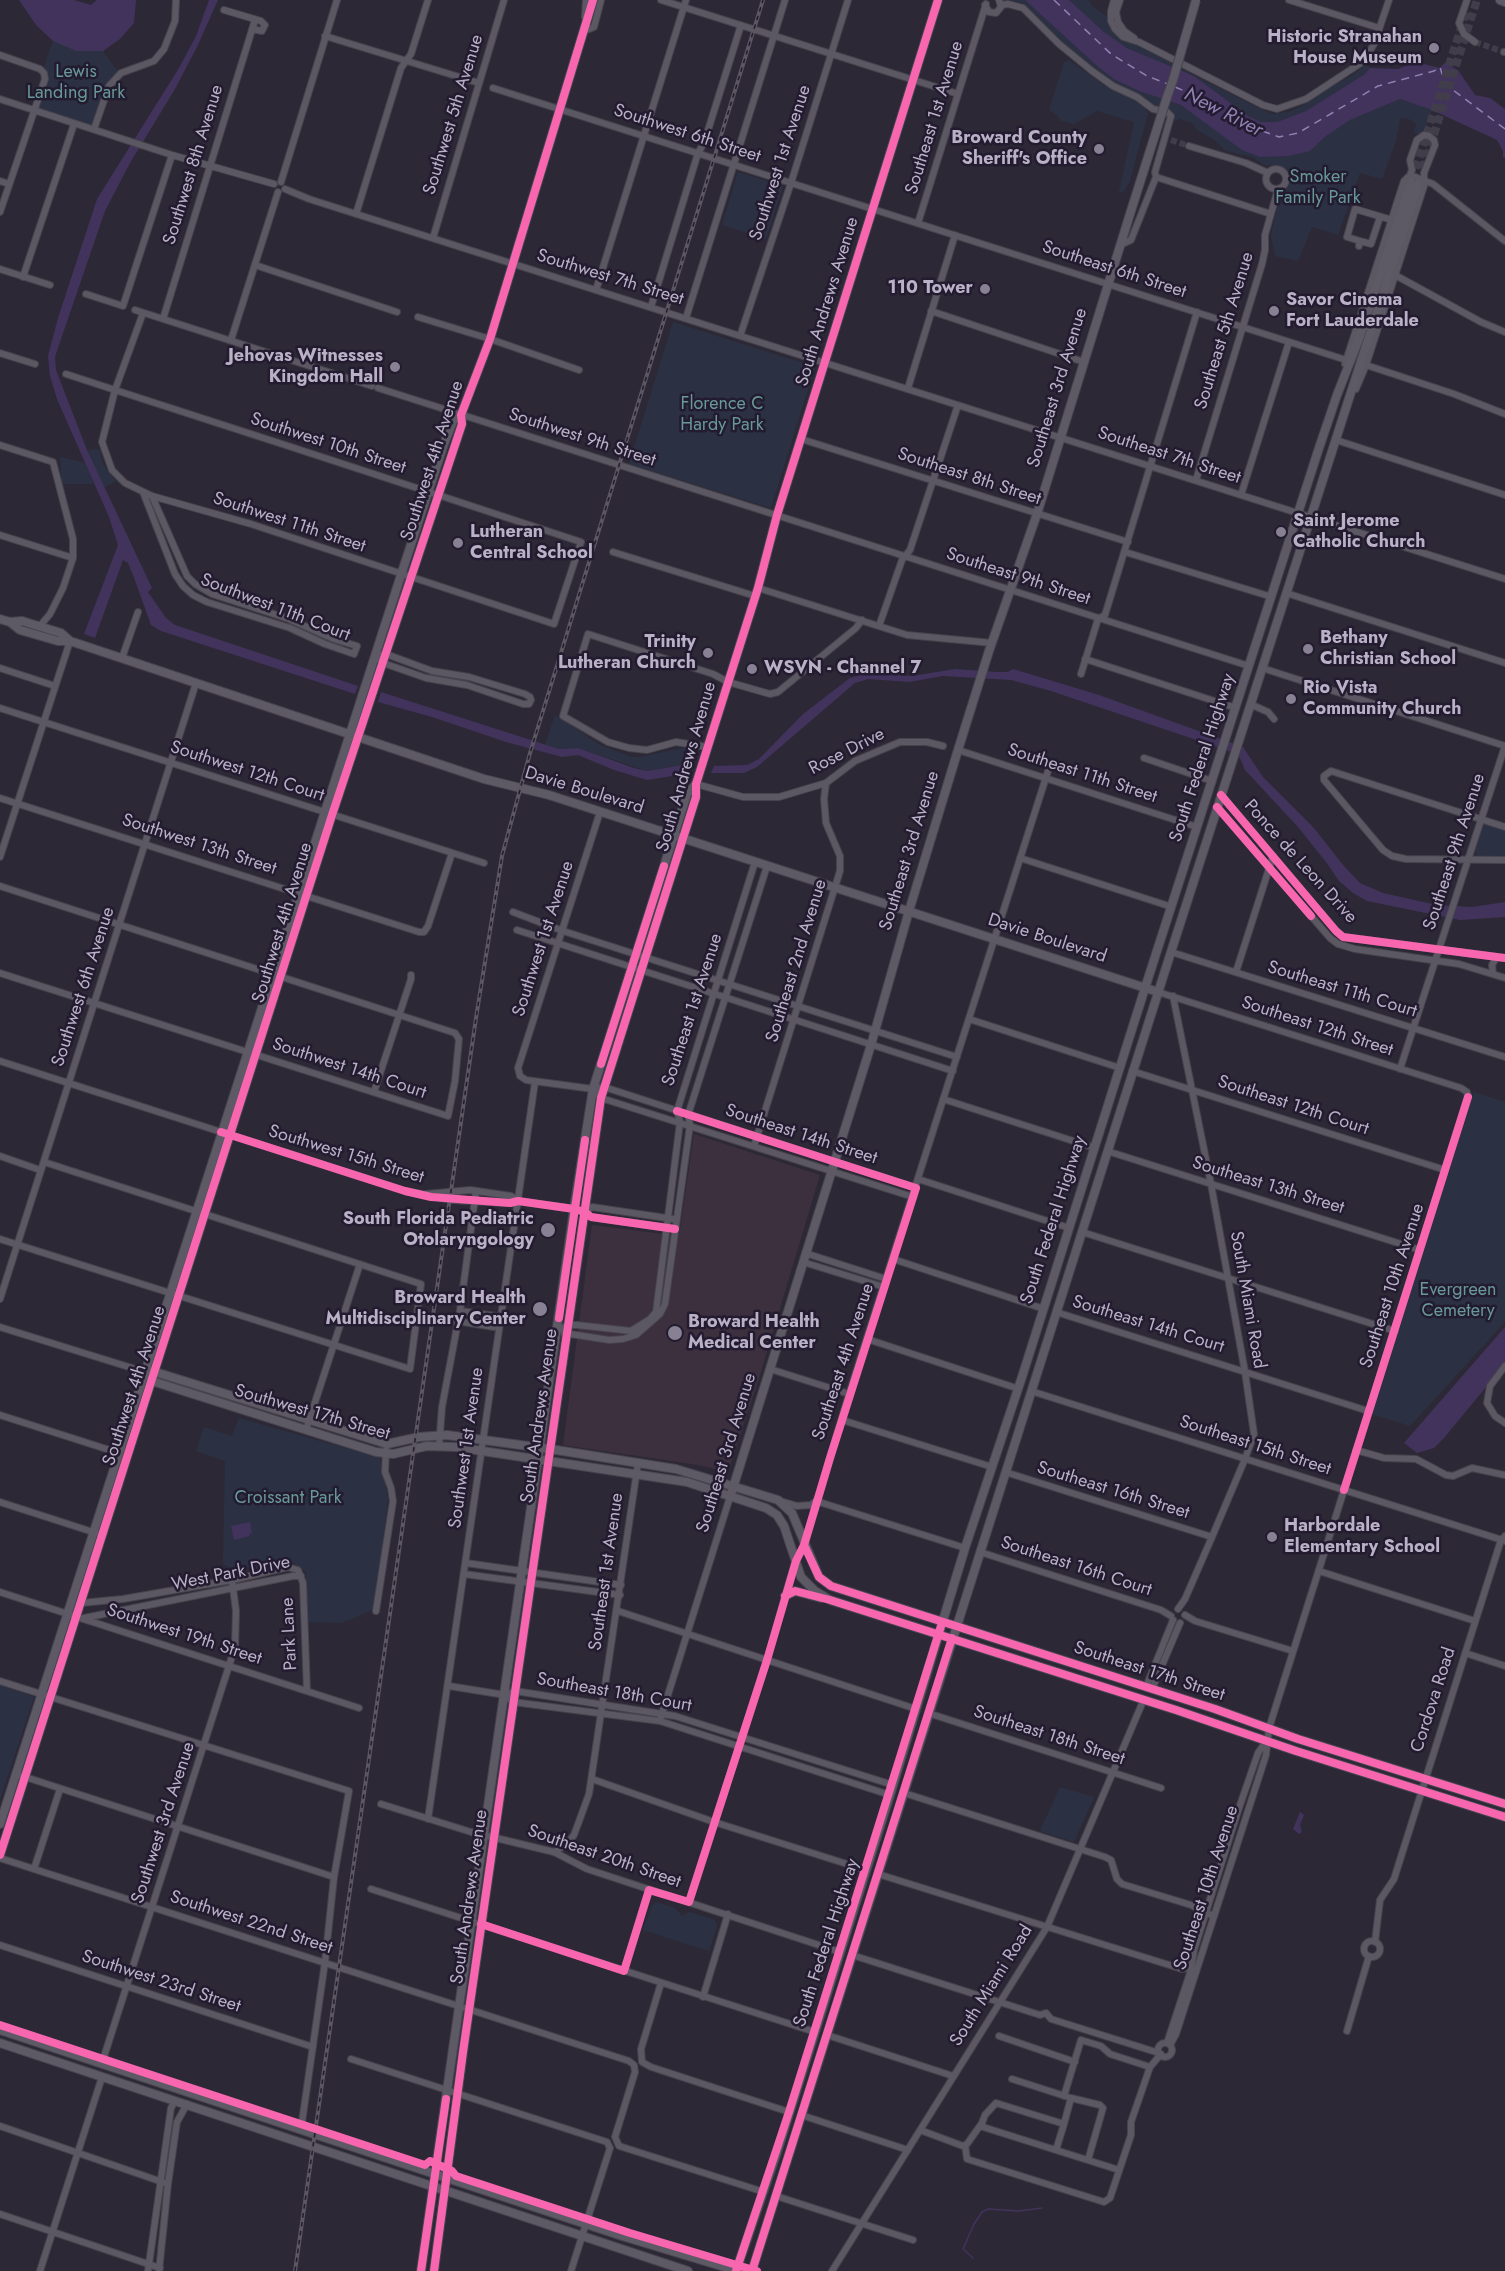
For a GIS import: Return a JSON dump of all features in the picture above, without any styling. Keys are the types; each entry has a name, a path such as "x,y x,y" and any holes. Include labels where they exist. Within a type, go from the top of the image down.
{"main road":[{"name":"Southwest 4th Avenue","path":"328,813 359,737 411,578 453,421 461,415 490,339 593,0"},
{"name":"South Andrews Avenue","path":"545,1448 557,1331 593,1089 635,953 678,837 696,797 696,784 757,592 777,515 938,0"},
{"name":"Southeast 3rd Avenue","path":"730,1497 871,1045 909,911 990,647 1037,514 1196,0"},
{"path":"1500,0 1505,2"},
{"name":"South Federal Highway","path":"737,2271 890,1795 965,1548 1019,1389 1145,988 1337,395 1416,180"},
{"name":"South Federal Highway","path":"752,2271 1132,1071 1344,415 1416,180"},
{"name":"Southwest 4th Avenue","path":"0,1824 46,1695 80,1617 81,1603 119,1453 221,1132 282,977 303,894 350,734 401,575 433,493"},
{"name":"Davie Boulevard","path":"0,619 10,622 22,621 61,633 70,641"},
{"name":"Davie Boulevard","path":"10,622 20,630 58,642 70,641 484,779 549,795 1158,992"},
{"path":"1256,647 1256,658 1262,668"},
{"path":"1249,666 1254,677 1255,688"},
{"path":"1212,781 1213,798 1217,807"},
{"path":"1197,827 1204,847"},
{"name":"South Andrews Avenue","path":"433,2271 446,2177 460,2006 484,1835 521,1581 527,1571 545,1448 567,1334 601,1098 646,957 678,837"},
{"name":"Southwest 4th Avenue","path":"0,1857 25,1777 68,1613 153,1381 231,1135 272,974 303,894"},
{"path":"1101,1130 1107,1151"},
{"path":"1095,1148 1102,1167"},
{"name":"Southwest 17th Street","path":"145,1372 156,1371 387,1444 439,1436 545,1448"},
{"path":"145,1372 153,1381"},
{"path":"1022,1377 1031,1391"},
{"name":"Southwest 17th Street","path":"153,1381 386,1454 418,1447 439,1446 543,1460"},
{"path":"1019,1389 1025,1411"},
{"path":"545,1448 676,1469 778,1500"},
{"name":"Southeast 17th Street","path":"543,1460 676,1479 766,1508 777,1515 784,1526 801,1577 815,1592 830,1600 1144,1699 1505,1817"},
{"name":"Southeast 17th Street","path":"778,1500 792,1513 814,1569 825,1583 942,1623 1166,1693 1505,1804"},
{"name":"South Andrews Avenue","path":"422,2269 434,2173 469,2008 531,1583 527,1571"},
{"path":"785,1596 795,1591 830,1600"},
{"path":"871,1613 875,1601"},
{"path":"1144,1699 1166,1693"},
{"path":"897,1772 899,1786 904,1793"},
{"path":"893,1785 899,1807"},
{"path":"846,1934 847,1946 852,1955"},
{"path":"840,1952 847,1969"},
{"path":"0,2030 586,2224 737,2271"},
{"path":"0,2043 688,2271"},
{"path":"89,2073 102,2063"},
{"path":"102,2077 108,2071 117,2068"},
{"path":"175,2100 185,2097 206,2097"},
{"path":"793,2099 801,2115"},
{"path":"789,2112 797,2129"},
{"path":"286,2138 294,2136 301,2129"}],"street":[{"path":"94,129 109,86 121,73 154,61 164,49 175,21 176,0"},
{"path":"231,340 281,190 281,182 337,0"},
{"path":"356,214 401,68 411,54 428,0"},
{"name":"Southwest 5th Avenue","path":"433,238 504,0"},
{"path":"586,0 585,17 587,21"},
{"name":"Southwest 4th Avenue","path":"584,31 594,27 601,0"},
{"path":"661,0 958,94"},
{"path":"596,290 686,0"},
{"path":"686,318 784,0"},
{"name":"Southwest 1st Avenue","path":"740,336 848,0"},
{"path":"1113,0 1111,11 1115,29 1123,37 1139,42"},
{"path":"1120,0 1116,12 1118,22 1124,31 1139,42 1277,110 1306,99 1364,62 1374,44 1389,0"},
{"path":"1289,0 1379,28"},
{"path":"1467,0 1459,23 1467,38 1475,42"},
{"path":"987,2 986,8 991,13"},
{"name":"Southeast 1st Avenue","path":"918,224 987,2"},
{"path":"1000,2 1023,8 1059,44 1092,71 1153,109 1167,112 1171,116 1168,139 1155,172 1156,177 1131,240 1120,245"},
{"name":"Southeast 1st Avenue","path":"980,22 991,13 998,12 1000,2"},
{"path":"224,10 262,21 265,27 262,31 252,29"},
{"name":"Southwest 8th Avenue","path":"163,319 255,20"},
{"path":"651,307 698,153 704,143 741,25"},
{"path":"326,36 479,83"},
{"path":"0,55 40,69 44,73 45,80 0,212"},
{"name":"Southwest 6th Street","path":"493,88 873,209"},
{"path":"0,99 209,166 274,184 281,182"},
{"path":"23,276 74,124"},
{"path":"1344,415 1366,365 1424,186 1416,180 1410,160 1417,140 1424,135 1429,136 1434,140 1435,145 1416,180"},
{"path":"1189,146 1246,163 1268,173"},
{"path":"86,294 123,306 172,155"},
{"path":"1277,169 1285,174 1286,183 1278,189 1268,186 1266,179 1268,173 1277,169"},
{"path":"1156,177 1271,214"},
{"path":"1337,395 1346,360 1404,181 1416,180 1433,184 1505,242"},
{"path":"0,181 9,184"},
{"path":"274,184 274,190 281,190"},
{"name":"Southeast 5th Avenue","path":"1196,480 1262,264 1265,235 1278,189"},
{"name":"Southwest 7th Street","path":"281,190 825,361"},
{"name":"Southeast 6th Street","path":"873,209 1346,360"},
{"path":"1380,217 1371,244 1359,244 1347,237 1355,209 1392,220"},
{"path":"908,388 955,235"},
{"path":"255,266 397,312"},
{"path":"0,269 50,285"},
{"path":"1395,275 1505,333"},
{"name":"Southwest 9th Street","path":"135,310 777,515"},
{"path":"931,312 1084,362"},
{"path":"1081,674 1098,619 1105,615 1197,312"},
{"path":"143,313 116,390 102,442 112,470 125,483 152,496"},
{"path":"418,317 579,370"},
{"path":"1241,495 1289,342"},
{"path":"0,353 35,364"},
{"name":"Southeast 7th Street","path":"825,361 1505,579"},
{"path":"1366,365 1454,394 1505,414"},
{"name":"Southwest 10th Street","path":"66,374 580,542 554,624"},
{"path":"879,626 933,481 958,405"},
{"name":"Southeast 8th Street","path":"801,439 1128,542"},
{"path":"1336,440 1505,495"},
{"path":"0,445 53,462 73,539 73,558 51,615 39,627"},
{"name":"Southwest 11th Court","path":"143,491 175,574 193,595 290,628 324,645 354,654 357,646 334,639 289,619 203,590 187,576 152,496"},
{"name":"Southwest 11th Street","path":"152,496 251,524 554,624"},
{"name":"Southeast 9th Street","path":"777,515 1249,666"},
{"path":"0,535 73,558"},
{"path":"613,552 921,638 990,647"},
{"path":"1125,552 1272,597"},
{"path":"1286,593 1505,663"},
{"path":"223,607 226,599"},
{"path":"122,658 138,612"},
{"path":"707,747 676,742 647,750 629,748 608,742 563,716 588,634 770,694 778,692 856,628 862,620"},
{"path":"0,857 70,641"},
{"path":"375,656 432,671 469,677 525,694 531,700 529,704 523,704 467,685 426,678 384,659"},
{"path":"1085,659 1236,708"},
{"path":"0,668 55,686"},
{"path":"1262,668 1505,746"},
{"name":"Southwest 6th Avenue","path":"0,1299 196,682"},
{"path":"1251,704 1268,712 1274,719"},
{"name":"Southwest 12th Court","path":"0,708 484,863"},
{"name":"Rose Drive","path":"696,784 743,797 779,797 826,783 855,761 886,747 914,741 943,746"},
{"name":"Southeast 9th Avenue","path":"1401,1069 1505,746"},
{"name":"Southeast 11th Street","path":"958,750 1197,827"},
{"path":"1144,758 1212,781"},
{"name":"Southeast 4th Avenue","path":"804,1545 849,1394 1049,768"},
{"path":"1505,826 1331,771 1327,772 1324,780 1383,850 1392,856 1406,859 1505,860"},
{"name":"Southeast 2nd Avenue","path":"754,1146 840,871 840,856 826,823 824,799 826,783"},
{"name":"Ponce de Leon Drive","path":"1221,795 1343,937 1505,958"},
{"name":"Southwest 13th Street","path":"0,798 419,932 424,932 452,853"},
{"name":"Ponce de Leon Drive","path":"1217,807 1330,938 1338,944 1355,949 1437,960"},
{"name":"Southwest 1st Avenue","path":"520,1076 518,1068 600,812"},
{"path":"1241,835 1250,828"},
{"path":"1236,972 1273,856"},
{"path":"1020,858 1172,907"},
{"name":"Southeast 1st Avenue","path":"658,1313 665,1304 675,1229 673,1219 674,1177 680,1122 677,1111 755,862"},
{"name":"Southeast 1st Avenue","path":"688,1114 767,866"},
{"path":"0,886 399,1014"},
{"path":"513,912 563,931 957,1057"},
{"path":"516,930 953,1071"},
{"path":"1417,957 1420,953 1419,948"},
{"name":"Southeast 11th Court","path":"1170,952 1505,1057"},
{"path":"1493,974 1492,965 1496,958"},
{"path":"1437,960 1473,967 1505,978"},
{"name":"Southwest 14th Court","path":"0,973 448,1116 455,1081 458,1035 399,1014"},
{"path":"374,1092 411,975"},
{"name":"Southeast 12th Street","path":"1158,992 1467,1092"},
{"name":"South Miami Road","path":"1149,1688 1254,1434 1211,1184 1173,996"},
{"path":"969,1020 1120,1068"},
{"name":"Southwest 15th Street","path":"0,1061 405,1191 450,1199 510,1203 518,1201 574,1209 585,1212 591,1217 675,1229"},
{"name":"Southeast 12th Court","path":"1132,1071 1445,1170"},
{"name":"Southeast 14th Street","path":"520,1076 535,1082 593,1089 604,1087 916,1188"},
{"name":"Southwest 1st Avenue","path":"428,1819 535,1082"},
{"path":"593,1089 601,1098 680,1122"},
{"name":"Southeast 10th Avenue","path":"965,2145 967,2159 1104,2202 1110,2198 1131,2135 1131,2122 1150,2067 1160,2054 1159,2046 1168,2044 1176,2034 1266,1755 1269,1728 1468,1097 1467,1092"},
{"path":"943,1099 1095,1148"},
{"path":"673,1219 690,1125 688,1114"},
{"name":"Southeast 14th Street","path":"680,1122 913,1197"},
{"name":"Southeast 13th Street","path":"1107,1151 1420,1250"},
{"path":"0,1156 40,1170"},
{"path":"0,1239 410,1369 421,1284 44,1162"},
{"path":"674,1177 682,1179"},
{"path":"918,1179 1069,1228"},
{"name":"Southwest 15th Street","path":"422,1194 455,1190 476,1191 511,1196 518,1201"},
{"path":"439,1446 476,1191"},
{"name":"Southwest 15th Street","path":"585,1212 592,1207 673,1219"},
{"path":"626,1221 627,1212"},
{"name":"Southeast 1st Avenue","path":"658,1313 668,1228 673,1219"},
{"path":"1082,1232 1395,1330"},
{"path":"804,1257 886,1279"},
{"path":"804,1257 884,1287"},
{"name":"Southeast 14th Court","path":"893,1259 1044,1309"},
{"path":"306,1430 360,1264"},
{"path":"457,1321 494,1327 500,1322 496,1316 460,1311"},
{"name":"Southeast 14th Court","path":"1056,1312 1368,1411"},
{"path":"557,1331 568,1324 627,1332 658,1313"},
{"path":"557,1331 609,1340 623,1339 636,1335 658,1313"},
{"name":"Southwest 17th Street","path":"0,1327 145,1372"},
{"path":"867,1339 1019,1389"},
{"path":"1505,1366 1495,1377 1487,1403 1495,1416 1505,1423"},
{"path":"770,1369 849,1394"},
{"name":"Southeast 15th Street","path":"1031,1391 1504,1539"},
{"path":"0,1414 119,1453"},
{"path":"842,1420 992,1467"},
{"path":"376,1611 393,1501 385,1472 387,1444"},
{"path":"1356,1450 1383,1458 1416,1459 1446,1475 1453,1476 1472,1468 1505,1475"},
{"name":"Southeast 1st Avenue","path":"554,1852 566,1845 574,1835 585,1810 592,1779 638,1463"},
{"name":"Southeast 16th Street","path":"1005,1473 1212,1537"},
{"name":"Southeast 3rd Avenue","path":"660,1720 730,1497"},
{"path":"778,1500 797,1506 811,1505 816,1501 965,1548"},
{"path":"0,1503 98,1534"},
{"name":"Cordova Road","path":"1375,1942 1380,1900 1394,1879 1475,1621 1504,1539"},
{"name":"Southeast 16th Court","path":"980,1552 1293,1651"},
{"path":"688,1902 767,1660 796,1561"},
{"path":"466,1563 621,1585"},
{"name":"West Park Drive","path":"80,1617 301,1576 298,1570 288,1567 232,1580 123,1599 81,1603"},
{"path":"1319,1571 1475,1621"},
{"path":"464,1574 620,1595"},
{"name":"Park Lane","path":"301,1576 308,1691"},
{"path":"562,1587 563,1576"},
{"name":"Southwest 3rd Avenue","path":"102,2063 230,1666 237,1628 232,1580"},
{"name":"Southwest 19th Street","path":"0,1592 359,1708"},
{"path":"618,1611 916,1709"},
{"path":"1465,1653 1505,1666"},
{"path":"0,1681 349,1791 334,1877 326,1962 301,2129"},
{"path":"449,1686 505,1695"},
{"name":"Southeast 18th Court","path":"890,1795 660,1720 513,1702 505,1695 515,1691 662,1713 893,1785"},
{"name":"South Miami Road","path":"832,2271 1047,1927 1144,1699"},
{"name":"Southeast 18th Street","path":"928,1713 1161,1788"},
{"name":"Southeast 10th Avenue","path":"1168,2044 1218,1874 1258,1753 1267,1739"},
{"path":"16,1774 334,1877"},
{"path":"592,1779 714,1822 866,1870"},
{"path":"34,1869 60,1789"},
{"path":"904,1793 1111,1860 1117,1879 1122,1884 1191,1905 1213,1916"},
{"name":"Southeast 20th Street","path":"381,1804 484,1835 554,1852 587,1869 840,1952"},
{"name":"Southwest 22nd Street","path":"0,1857 629,2061 634,2065 635,2072 615,2137 620,2146 764,2192"},
{"path":"878,1874 1182,1969 1189,1966 1193,1957"},
{"path":"1218,1874 1226,1877"},
{"path":"371,1889 815,2032"},
{"path":"624,1971 650,1890"},
{"path":"703,1997 728,1914"},
{"path":"1368,1942 1375,1942 1379,1946 1376,1956 1365,1953 1364,1946 1368,1942"},
{"name":"Southwest 23rd Street","path":"0,1945 313,2047"},
{"path":"852,1955 1040,2015 1046,2013 1051,2019 1160,2054"},
{"path":"1347,2031 1370,1956"},
{"path":"661,1983 641,2049 642,2062 651,2067 789,2112"},
{"path":"827,2035 953,2076"},
{"path":"999,2036 1075,2062"},
{"path":"1056,2150 1064,2124 1081,2040 1101,2046 1110,2054 1150,2067"},
{"name":"Southeast 10th Avenue","path":"1160,2054 1166,2056 1170,2054 1172,2050 1168,2044"},
{"path":"351,2059 607,2142 610,2148 571,2271"},
{"path":"40,2271 102,2077"},
{"path":"1012,2079 1103,2108 1088,2160"},
{"path":"148,2268 159,2181 171,2108 175,2100"},
{"path":"920,2130 963,2146 996,2103 1064,2124"},
{"path":"0,2214 148,2268 160,2270 168,2184 177,2122 187,2104"},
{"path":"801,2115 908,2150"},
{"path":"982,2123 983,2127 1119,2170"},
{"path":"0,2126 168,2184"},
{"path":"776,2196 913,2240"},
{"path":"422,2269 433,2271"}],"shaded area":[{"name":"Broward Health Medical Center","path":"694,1134 820,1175 760,1375 728,1472 698,1465 563,1445 592,1225 679,1236"}],"green space":[{"name":"Smoker Family Park","path":"1008,0 1025,0 1097,66 1139,91 1181,105 1214,128 1310,151 1326,136 1350,120 1400,99 1432,110 1425,132 1417,134 1414,132 1416,124 1407,118 1400,119 1396,141 1382,179 1360,173 1338,235 1312,227 1298,261 1275,256 1271,235 1286,170 1275,165 1266,166 1252,157 1226,151 1213,139 1197,130 1192,123 1180,119 1174,121 1170,110 1148,102 1101,76 1056,37 1030,10 1021,3"},
{"path":"1069,0 1089,0 1092,6 1108,17 1121,37 1273,114 1292,111 1367,64 1370,68 1365,74 1306,111 1277,122 1261,122 1248,116 1194,76 1127,48 1104,32"},
{"name":"Lewis Landing Park","path":"53,41 76,51 103,51 118,72 106,83 92,127 38,110 49,75 44,67"},
{"path":"1069,60 1105,86 1134,100 1148,113 1130,181 1123,193 1119,192 1134,122 1097,111 1074,124 1061,121 1049,110 1064,62"},
{"path":"738,172 783,186 766,239 722,225"},
{"name":"Florence C Hardy Park","path":"673,322 815,367 771,508 629,464"},
{"path":"99,449 103,464 116,481 103,488 87,450"},
{"path":"60,457 85,463 94,484 62,484"},
{"path":"555,715 600,745 631,757 683,748 689,751 687,764 647,771 578,748 559,749 545,745"},
{"path":"1487,823 1505,828 1505,858 1480,857 1476,854 1483,825"},
{"name":"Evergreen Cemetery","path":"1474,1092 1505,1102 1505,1322 1410,1426 1371,1414"},
{"name":"Croissant Park","path":"239,1418 380,1458 388,1498 375,1609 342,1623 306,1622 306,1572 293,1563 234,1570 223,1564 225,1461 196,1451 204,1427 232,1436"},
{"path":"0,1685 34,1697 0,1800"},
{"path":"1060,1787 1094,1797 1074,1842 1040,1831"},
{"path":"656,1902 675,1908 682,1916 690,1912 715,1920 717,1926 709,1951 643,1930 651,1907"}],"water":[{"path":"19,0 74,0 91,5 97,0 136,0 134,23 120,39 103,51 76,51 53,41 36,25"},
{"path":"209,0 218,0 197,47 105,211 55,357 56,370 87,450 152,588 148,592 166,618 175,625 358,686 355,694 161,631 151,625 128,563 123,560 95,638 84,634 118,545 109,517 57,399 50,376 48,356 97,199 179,68 196,36"},
{"name":"New River","path":"1025,0 1069,0 1104,32 1127,48 1194,76 1248,116 1261,122 1277,122 1306,111 1365,74 1370,68 1398,69 1416,62 1440,68 1444,63 1458,70 1475,95 1490,98 1505,109 1505,158 1497,140 1432,110 1400,99 1350,120 1326,136 1310,151 1289,156 1260,157 1242,150 1181,105 1139,91 1114,79"},
{"path":"955,669 1008,672 1013,669 1099,695 1243,747 1263,777 1314,828 1360,883 1383,893 1437,905 1472,907 1505,902 1505,917 1460,920 1367,901 1339,881 1298,827 1245,770 1238,754 1051,691 1011,680 943,676 909,682 868,679 855,683 757,767 744,773 711,773 714,766 747,765 759,759 803,714 850,678 868,673 912,676"},
{"path":"381,692 559,749 578,748 634,768 647,771 688,764 685,774 647,780 614,770 578,755 562,757 378,702"},
{"path":"1505,1327 1505,1364 1444,1438 1434,1448 1417,1453 1404,1443"},
{"path":"250,1522 252,1533 249,1534 250,1536 234,1540 231,1526"},
{"path":"1300,1812 1304,1815 1300,1825 1302,1832 1299,1834 1293,1829"}],"waterway":[{"path":"973,2258 963,2249 982,2212 988,2209 1019,2211 1042,2208"}],"ferry route":[{"path":"1054,0 1111,54 1147,76 1168,84"},
{"path":"1175,87 1257,129 1279,137 1298,133 1378,86 1434,71 1440,67 1445,84 1505,129"}],"tunnel":[{"path":"1423,169 1477,0"},
{"path":"1412,180 1466,12"},
{"path":"1475,42 1504,52"},
{"path":"1171,140 1189,146"}],"railway":[{"path":"295,2271 476,1018 502,856 530,753 763,0"}],"cycle path":[{"path":"0,1855 332,815 462,424 461,415 490,339 593,0"},
{"path":"434,2271 463,2052 601,1098 696,797 696,784 758,588 777,515 938,0"},
{"path":"1221,795 1343,937 1505,958"},
{"path":"1217,807 1311,916"},
{"path":"601,1064 664,866"},
{"path":"1344,1490 1468,1097"},
{"path":"481,1924 624,1971 649,1890 689,1902 916,1188 677,1111"},
{"path":"221,1132 405,1191 431,1197 510,1203 518,1201 574,1209 585,1212 591,1217 675,1229"},
{"path":"559,1318 585,1140"},
{"path":"804,1545 819,1577 831,1586 1215,1709 1298,1739 1505,1804"},
{"path":"785,1596 795,1591 830,1600 1505,1817"},
{"path":"736,2271 789,2112 941,1626"},
{"path":"752,2271 952,1638"},
{"path":"0,2025 425,2165 430,2161 452,2171 456,2176 630,2233 757,2271"},
{"path":"421,2271 446,2099"}],"place":[{"name":"Historic Stranahan House Museum","path":"1434,48"},
{"name":"Broward County Sheriff's Office","path":"1099,149"},
{"name":"110 Tower","path":"985,289"},
{"name":"Savor Cinema Fort Lauderdale","path":"1274,311"},
{"name":"Jehovas Witnesses Kingdom Hall","path":"395,367"},
{"name":"Saint Jerome Catholic Church","path":"1281,532"},
{"name":"Lutheran Central School","path":"458,543"},
{"name":"Bethany Christian School","path":"1308,649"},
{"name":"Trinity Lutheran Church","path":"708,653"},
{"name":"WSVN - Channel 7","path":"752,669"},
{"name":"Rio Vista Community Church","path":"1291,699"},
{"name":"South Florida Pediatric Otolaryngology","path":"548,1230"},
{"name":"Broward Health Multidisciplinary Center","path":"540,1309"},
{"name":"Broward Health Medical Center","path":"675,1333"},
{"name":"Harbordale Elementary School","path":"1272,1537"}]}
